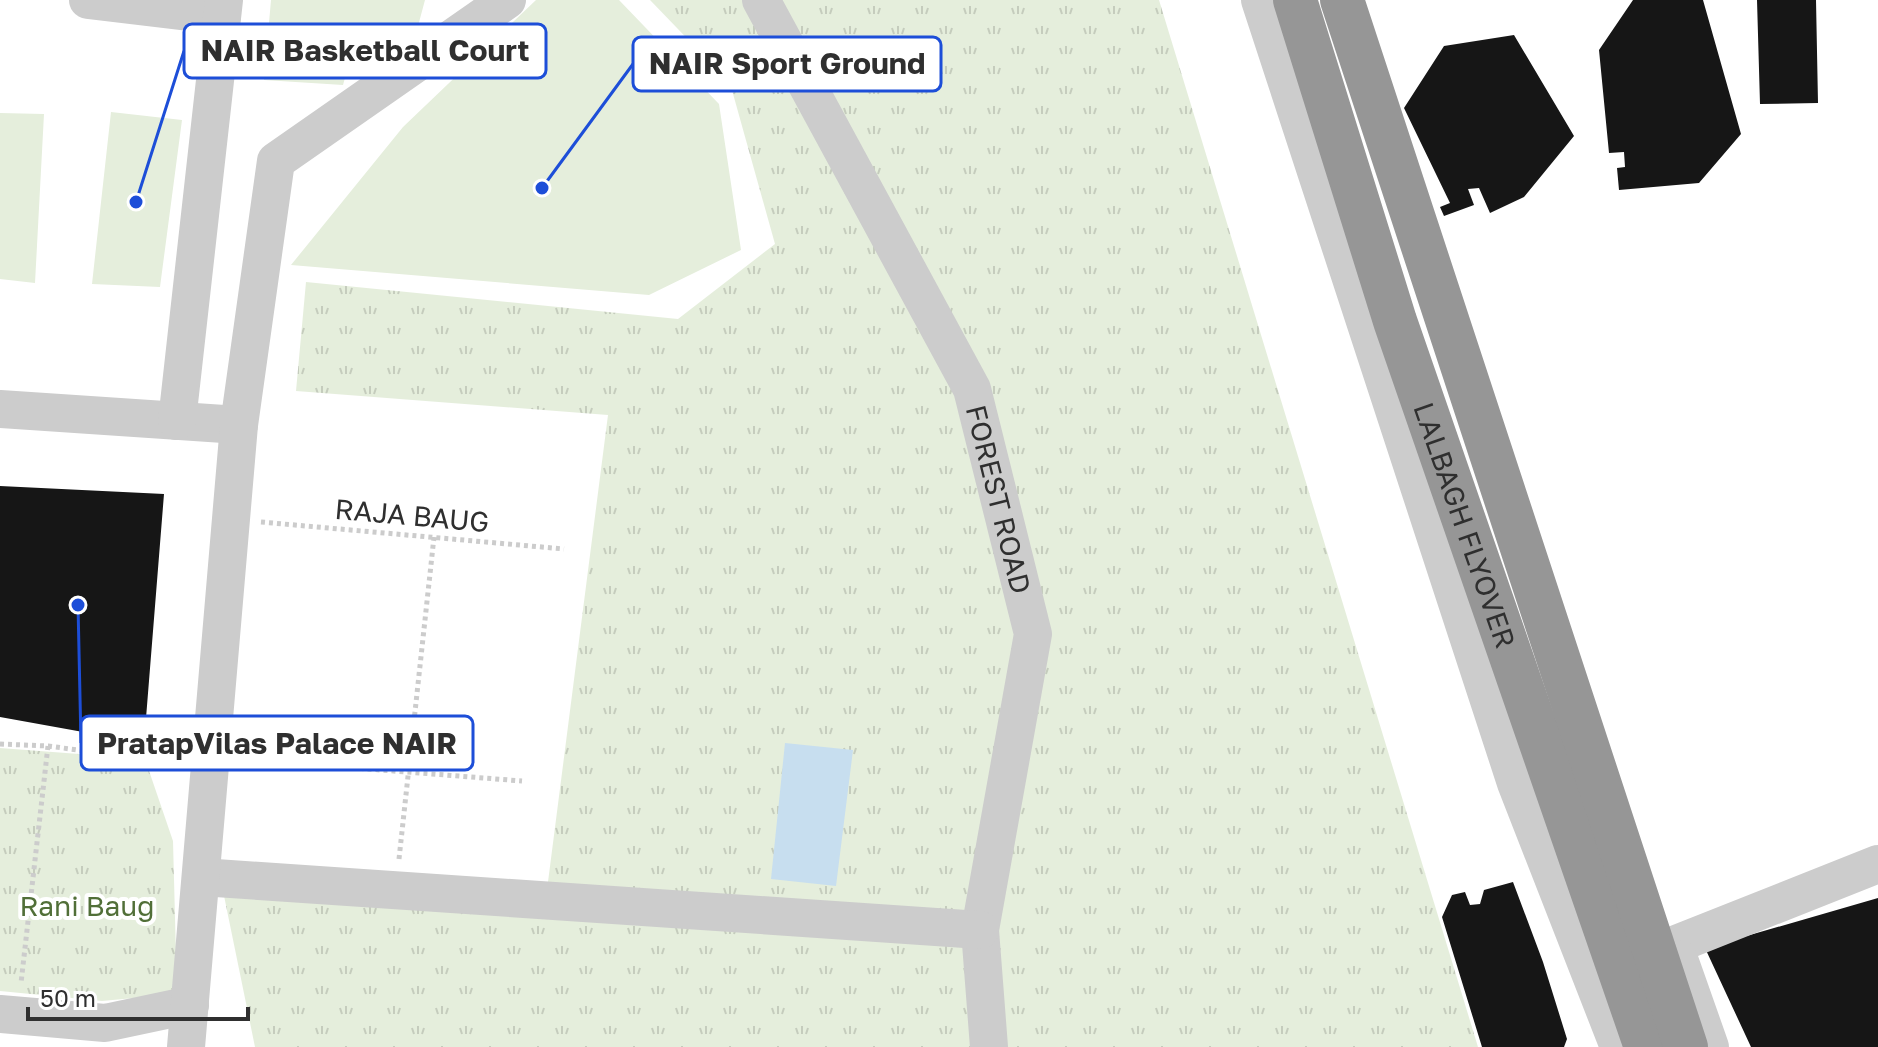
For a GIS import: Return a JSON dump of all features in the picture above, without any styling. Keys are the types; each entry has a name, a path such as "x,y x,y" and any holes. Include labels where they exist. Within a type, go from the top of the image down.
{"highway":[{"name":"LALBAGH FLYOVER","path":"1295,0 1395,321 1646,1047"},
{"name":"LALBAGH FLYOVER","path":"1342,0 1686,1047"}],"street":[{"path":"88,0 223,8 177,421"},
{"path":"186,1047 239,425 276,161 507,0"},
{"name":"FOREST ROAD","path":"761,0 972,389 1033,634 980,930 989,1047"},
{"path":"1260,0 1516,783 1619,1047"},
{"path":"1361,0 1549,607 1710,1047"},
{"path":"0,409 239,425"},
{"path":"1674,945 1878,864"},
{"path":"201,877 980,930"},
{"path":"9,1014 105,1023 190,1005"},
{"path":"190,1005 209,1047"}],"path":[{"name":"RAJA BAUG","path":"256,522 564,549"},
{"path":"396,892 434,537"},
{"path":"0,744 48,746 145,759"},
{"path":"9,1014 48,746"},
{"path":"227,758 522,781"}],"green space":[{"path":"271,0 425,0 414,41 355,42 343,85 264,80"},
{"path":"536,0 619,0 719,104 741,250 649,295 291,265 403,127"},
{"path":"650,0 1159,0 1478,1047 255,1047 222,886 544,913 608,415 296,391 306,282 678,319 775,244 730,83"},
{"path":"111,112 182,120 160,287 92,284"},
{"path":"0,113 44,114 35,283 0,279"},
{"name":"Rani Baug","path":"0,748 145,759 173,841 177,994 102,1001 0,991"}],"water":[{"path":"785,743 853,750 836,886 771,879"}],"building":[{"path":"1633,0 1703,0 1741,134 1699,183 1619,190 1617,168 1625,167 1624,152 1609,153 1599,50"},
{"path":"1757,0 1816,0 1818,103 1760,104"},
{"path":"1514,35 1574,136 1524,197 1490,213 1479,188 1468,189 1474,205 1444,216 1440,207 1450,203 1404,108 1444,46"},
{"path":"0,486 164,494 144,743 0,717"},
{"path":"1513,882 1567,1039 1564,1047 1482,1047 1442,917 1452,895 1465,892 1470,905 1480,904 1484,890"},
{"path":"1878,898 1878,1047 1751,1047 1705,948"}],"place":[{"name":"NAIR Sport Ground","path":"542,188"},
{"name":"NAIR Basketball Court","path":"136,202"},
{"name":"PratapVilas Palace NAIR","path":"78,605"}]}
